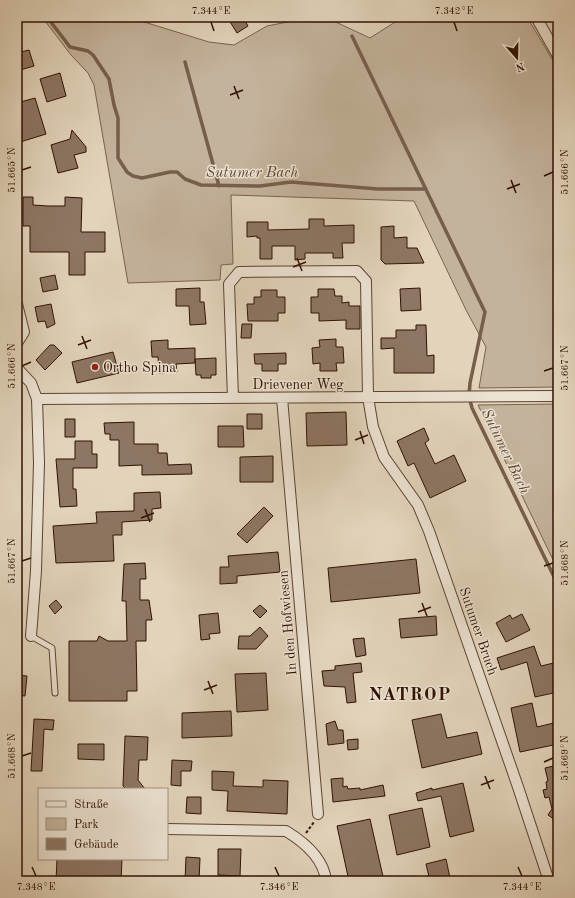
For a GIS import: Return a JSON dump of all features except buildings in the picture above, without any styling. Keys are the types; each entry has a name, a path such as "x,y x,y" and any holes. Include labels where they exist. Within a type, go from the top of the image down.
{"street":[{"path":"536,17 558,56"},
{"name":"Sutumer Bruch","path":"233,398 229,284 239,272 356,271 366,281 368,397 373,427 384,457 418,505 429,531 549,881"},
{"path":"17,304 24,332 17,343"},
{"path":"17,368 31,383 37,399 39,464 36,577 31,636"},
{"name":"Drievener Weg","path":"37,399 558,396"},
{"name":"In den Hofwiesen","path":"282,398 318,814"},
{"path":"168,828 286,831 300,840 314,854 326,875 326,881"}],"lane":[{"path":"31,636 52,648 55,693"}],"path":[{"path":"300,840 311,828 318,814"}],"green space":[{"path":"42,17 128,17 209,42 234,45 267,26 313,17 325,17 370,38 403,17 527,17 558,69 558,387 479,388 486,347 466,310 414,201 231,195 233,264 221,265 220,280 128,283 94,85 88,73 71,55"},
{"path":"558,404 558,570 478,405"}],"waterway":[{"name":"Sutumer Bach","path":"47,17 70,47 88,51 93,55 109,79 118,118 118,158 127,172 133,176 142,178 177,172 185,179 201,185 260,186 291,182 378,189 426,189"},
{"name":"Sutumer Bach","path":"352,36 485,312 470,383 469,396 472,408 558,585"},
{"path":"185,62 219,186"}],"place":[{"name":"Ortho Spina","path":"95,367"}],"district":[{"name":"NATROP","path":"410,694"}]}
